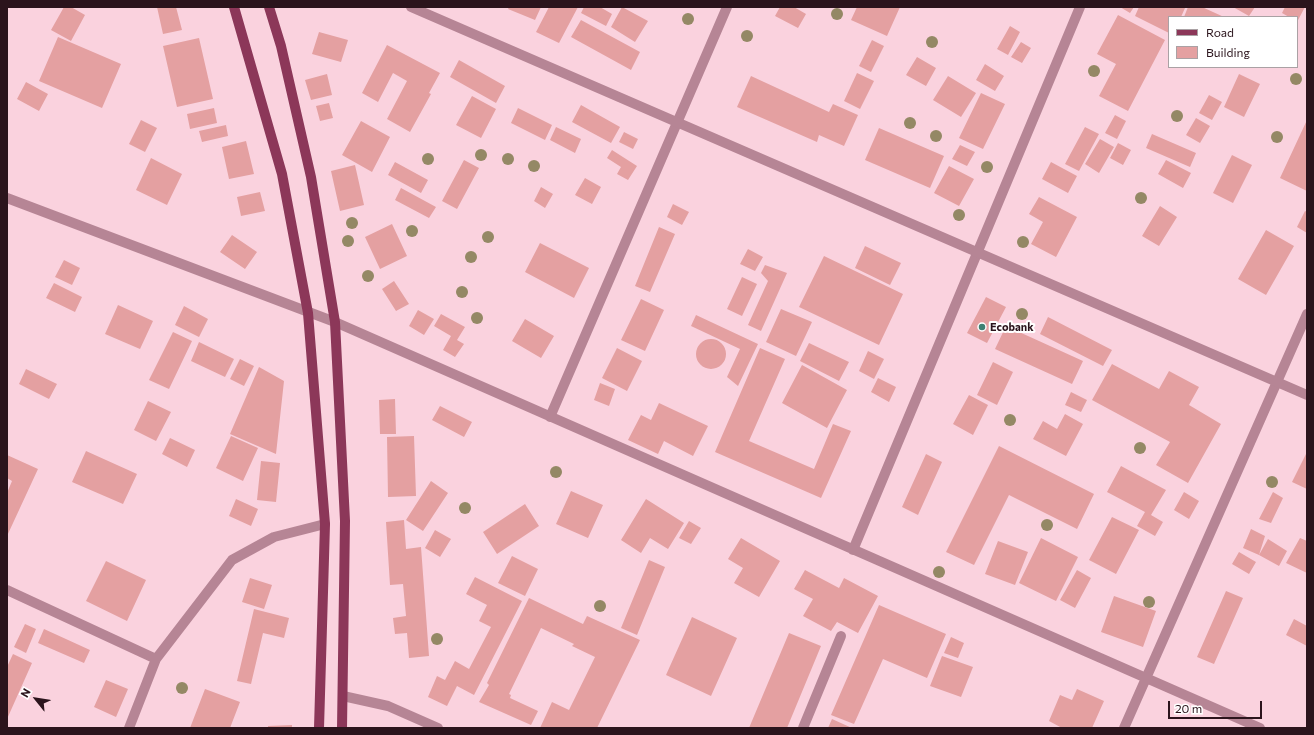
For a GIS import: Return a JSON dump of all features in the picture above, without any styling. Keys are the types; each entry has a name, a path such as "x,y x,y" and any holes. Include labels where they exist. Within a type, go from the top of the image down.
{"main road":[{"path":"234,7 282,174 308,314 325,524 319,728"},
{"path":"269,7 281,46 311,177 335,322 345,521 342,728"}],"street":[{"path":"411,7 1307,396"},
{"path":"550,417 727,7"},
{"path":"853,550 1080,7"},
{"path":"7,198 308,314 335,322 1260,728"},
{"path":"1124,728 1307,314"},
{"path":"129,728 156,659 232,560 274,537 325,524"},
{"path":"7,590 156,659"},
{"path":"803,728 841,636"},
{"path":"343,696 388,706 438,728"}],"building":[{"path":"64,7 71,7 85,15 71,41 51,30"},
{"path":"157,7 176,7 182,30 163,34"},
{"path":"509,7 541,7 535,20 508,9"},
{"path":"549,7 578,7 559,43 536,32"},
{"path":"584,7 600,7 612,14 606,26 581,13"},
{"path":"622,7 648,21 635,42 611,27"},
{"path":"780,7 794,7 806,14 798,28 775,16"},
{"path":"857,7 900,7 887,36 851,20"},
{"path":"1120,7 1134,7 1130,13"},
{"path":"1139,7 1185,8 1181,16 1168,16 1168,32 1135,16"},
{"path":"1188,7 1202,7 1222,16 1184,16"},
{"path":"1233,7 1255,7 1249,16"},
{"path":"1285,7 1305,7 1298,20 1298,16 1287,16 1282,13"},
{"path":"1118,15 1165,40 1128,111 1099,96 1116,64 1097,54"},
{"path":"581,20 640,52 631,70 571,37"},
{"path":"1010,26 1020,32 1008,55 997,49"},
{"path":"319,32 348,40 341,62 312,54"},
{"path":"58,37 121,64 102,108 39,81"},
{"path":"199,38 213,99 177,107 163,46"},
{"path":"872,40 884,46 871,72 859,66"},
{"path":"1021,42 1031,48 1022,63 1011,57"},
{"path":"387,45 440,73 429,93 431,94 410,132 387,119 407,81 393,73 378,102 362,93"},
{"path":"917,57 936,68 926,86 906,75"},
{"path":"459,60 505,86 496,103 450,77"},
{"path":"985,64 1004,76 995,91 976,80"},
{"path":"857,73 874,81 860,109 844,101"},
{"path":"327,74 332,95 311,100 305,80"},
{"path":"1239,74 1260,84 1244,117 1224,107"},
{"path":"751,76 829,112 833,104 858,115 844,146 819,135 817,142 737,107"},
{"path":"948,76 976,93 961,117 933,100"},
{"path":"26,82 48,94 39,111 17,99"},
{"path":"981,93 1005,104 983,149 959,138"},
{"path":"1209,95 1222,102 1212,120 1199,113"},
{"path":"472,96 496,109 481,138 456,125"},
{"path":"329,103 333,118 320,121 316,106"},
{"path":"581,105 620,127 611,143 572,122"},
{"path":"214,108 217,123 190,129 187,114"},
{"path":"518,108 552,125 545,140 511,123"},
{"path":"1115,115 1126,121 1117,139 1105,133"},
{"path":"1196,118 1210,126 1200,143 1186,135"},
{"path":"141,120 157,128 145,152 129,144"},
{"path":"1307,120 1307,191 1280,178"},
{"path":"361,121 390,137 372,172 342,155"},
{"path":"226,125 228,136 202,142 199,131"},
{"path":"556,127 581,139 575,153 550,140"},
{"path":"1085,127 1099,134 1079,171 1065,164"},
{"path":"879,128 944,156 930,188 865,160"},
{"path":"624,132 638,139 633,149 619,142"},
{"path":"1152,134 1196,153 1190,167 1146,148"},
{"path":"1100,139 1114,147 1099,173 1085,164"},
{"path":"246,141 254,174 229,179 222,147"},
{"path":"1118,143 1131,150 1123,165 1110,158"},
{"path":"960,145 975,152 967,166 952,159"},
{"path":"612,150 637,166 628,180 617,174 621,167 607,158"},
{"path":"1232,155 1252,165 1233,203 1213,193"},
{"path":"151,158 182,174 167,205 136,190"},
{"path":"464,160 479,168 457,209 442,201"},
{"path":"1166,160 1191,173 1183,188 1158,174"},
{"path":"395,162 428,180 421,193 388,175"},
{"path":"1051,162 1077,176 1068,193 1042,179"},
{"path":"355,165 364,205 340,211 331,171"},
{"path":"949,166 974,179 959,206 934,193"},
{"path":"585,178 601,187 592,204 575,195"},
{"path":"541,187 553,194 545,208 534,201"},
{"path":"401,188 436,207 429,218 395,200"},
{"path":"260,192 265,211 241,216 237,197"},
{"path":"1039,197 1077,217 1056,257 1031,244 1043,222 1029,214"},
{"path":"673,204 689,212 682,225 667,217"},
{"path":"1160,206 1177,217 1159,246 1142,236"},
{"path":"1305,211 1307,212 1307,233 1297,227"},
{"path":"392,224 407,256 380,269 365,237"},
{"path":"659,227 675,234 650,292 635,286"},
{"path":"1266,230 1294,246 1266,295 1238,279"},
{"path":"232,235 257,252 245,269 220,252"},
{"path":"540,243 589,268 574,298 525,272"},
{"path":"865,246 901,263 890,285 855,268"},
{"path":"748,249 763,257 755,271 740,264"},
{"path":"824,256 903,294 879,345 799,307"},
{"path":"64,260 80,268 72,285 55,277"},
{"path":"765,265 787,273 761,331 748,325 768,281 761,273"},
{"path":"742,277 757,284 742,316 727,309"},
{"path":"394,281 409,304 396,311 382,289"},
{"path":"54,283 82,297 75,312 46,298"},
{"path":"986,297 1006,307 987,343 967,333"},
{"path":"641,299 664,310 645,351 621,340"},
{"path":"118,305 153,321 140,349 105,334"},
{"path":"184,306 208,319 199,337 175,325"},
{"path":"781,309 812,322 796,356 766,342"},
{"path":"418,310 434,319 424,335 409,326"},
{"path":"441,314 465,327 457,340 464,344 455,357 443,350 451,336 434,326"},
{"path":"696,315 758,344 738,386 727,377 740,349 691,326"},
{"path":"1048,317 1112,350 1103,366 1040,334"},
{"path":"525,319 554,336 541,358 512,341"},
{"path":"1006,326 1083,361 1072,384 995,349"},
{"path":"173,332 192,341 169,389 149,380"},
{"path":"711,339 722,343 726,354 722,365 711,369 700,365 696,354 700,343"},
{"path":"199,342 234,359 225,377 191,361"},
{"path":"809,343 849,362 839,381 800,361"},
{"path":"617,348 642,361 627,391 602,378"},
{"path":"760,348 785,359 749,441 814,469 833,424 851,431 821,498 715,452"},
{"path":"868,351 884,359 874,379 859,371"},
{"path":"240,359 254,366 244,386 230,379"},
{"path":"993,362 1013,372 997,405 977,395"},
{"path":"1112,364 1159,389 1169,371 1199,387 1189,405 1221,424 1188,483 1156,465 1170,442 1092,400"},
{"path":"802,365 847,390 827,428 782,403"},
{"path":"259,367 284,381 276,454 230,434"},
{"path":"26,369 57,384 49,399 19,384"},
{"path":"878,378 896,387 889,402 871,392"},
{"path":"600,383 615,389 609,406 594,400"},
{"path":"1071,392 1087,400 1081,412 1065,405"},
{"path":"969,395 988,405 973,435 953,424"},
{"path":"395,399 396,434 380,434 379,400"},
{"path":"148,401 171,412 156,441 134,430"},
{"path":"659,403 708,426 693,456 664,441 658,454 628,440 641,415 651,420"},
{"path":"440,406 472,422 464,437 432,420"},
{"path":"1065,414 1083,424 1066,456 1033,439 1043,421 1057,429"},
{"path":"231,436 258,448 243,481 216,468"},
{"path":"414,436 416,496 388,497 387,437"},
{"path":"170,438 195,450 187,467 162,454"},
{"path":"999,446 1094,494 1077,529 1009,495 974,565 946,552"},
{"path":"86,451 137,474 123,504 72,482"},
{"path":"1307,452 1307,489 1292,482"},
{"path":"926,454 942,462 918,515 902,507"},
{"path":"7,455 38,469 7,536 7,493 12,481 7,478"},
{"path":"261,461 280,463 276,502 257,500"},
{"path":"1121,466 1166,490 1151,515 1163,522 1155,536 1137,526 1145,512 1107,492"},
{"path":"431,481 448,493 423,531 406,520"},
{"path":"571,491 603,505 588,538 556,524"},
{"path":"1184,492 1199,501 1189,519 1174,510"},
{"path":"1273,492 1283,498 1271,523 1259,519"},
{"path":"236,499 258,509 251,526 229,516"},
{"path":"646,499 684,523 668,549 650,538 641,553 621,540"},
{"path":"525,504 539,526 497,554 483,532"},
{"path":"1112,517 1139,530 1116,574 1089,560"},
{"path":"404,520 406,549 421,547 429,656 409,658 407,633 395,634 393,618 406,616 403,584 390,585 386,522"},
{"path":"689,521 701,528 691,544 679,538"},
{"path":"1251,529 1265,536 1259,555 1243,548"},
{"path":"435,530 451,539 440,557 425,548"},
{"path":"741,538 780,561 759,597 734,583 743,568 728,559"},
{"path":"1041,538 1078,557 1056,601 1019,583"},
{"path":"1300,538 1307,541 1307,573 1286,563"},
{"path":"1268,539 1287,551 1279,566 1259,555"},
{"path":"998,541 1028,552 1015,585 985,574"},
{"path":"1239,552 1256,562 1249,574 1232,564"},
{"path":"512,556 538,569 525,596 498,583"},
{"path":"649,560 665,567 637,635 621,628"},
{"path":"106,561 146,580 127,621 86,601"},
{"path":"805,570 839,588 844,578 878,596 858,633 837,622 831,631 803,616 813,599 794,589"},
{"path":"1077,570 1091,578 1075,608 1060,600"},
{"path":"475,577 522,601 474,695 457,686 447,706 428,697 437,676 445,680 455,661 469,669 491,627 479,621 487,605 466,594"},
{"path":"250,578 272,585 264,609 242,602"},
{"path":"1226,591 1243,598 1214,664 1197,657"},
{"path":"1114,596 1156,611 1143,647 1101,632"},
{"path":"529,598 583,624 587,616 640,640 597,728 540,728 552,702 569,710 595,657 572,646 574,644 541,628 509,694 511,695 510,698 538,711 531,725 479,702 489,685 487,683"},
{"path":"879,605 946,634 927,678 883,659 854,724 831,715"},
{"path":"254,609 289,618 284,638 263,633 251,684 237,681"},
{"path":"692,617 737,638 711,696 666,675"},
{"path":"1294,619 1307,626 1307,646 1286,635"},
{"path":"25,624 36,629 26,653 14,647"},
{"path":"44,629 90,650 84,663 38,643"},
{"path":"789,633 821,646 787,728 749,728"},
{"path":"951,637 964,643 958,658 944,653"},
{"path":"13,654 32,663 7,719 7,667"},
{"path":"942,656 973,667 961,697 930,686"},
{"path":"106,680 128,689 116,717 94,707"},
{"path":"205,689 240,702 230,728 190,728"},
{"path":"1077,689 1104,701 1092,728 1062,728 1049,721 1060,695 1072,700"},
{"path":"832,719 852,728 828,728"},
{"path":"292,725 292,728 268,728 268,726"}],"place":[{"name":"Ecobank","path":"982,327"}]}
